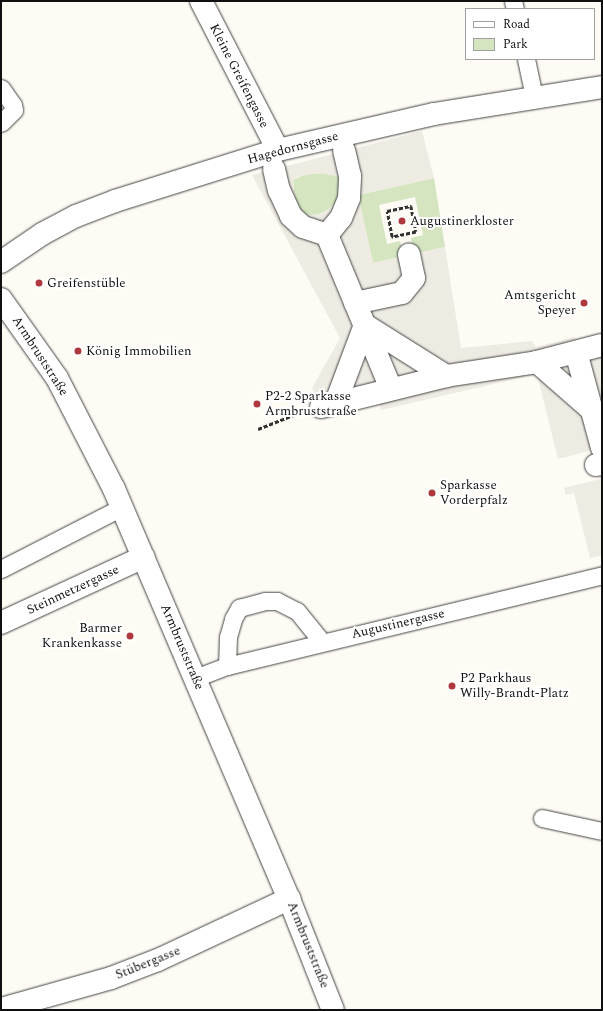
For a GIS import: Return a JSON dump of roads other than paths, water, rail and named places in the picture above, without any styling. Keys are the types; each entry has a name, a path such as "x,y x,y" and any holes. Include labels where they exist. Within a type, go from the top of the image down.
{"street":[{"name":"Kleine Greifengasse","path":"201,1 276,160 279,190 291,216 303,227 327,235"},
{"name":"Hagedornsgasse","path":"1,262 42,234 76,216 115,201 276,160 434,114 602,86"},
{"path":"344,151 350,176 349,198 341,218 327,235 391,389"},
{"path":"355,303 402,293 414,278 409,255"},
{"name":"Armbruststraße","path":"1,299 57,378 122,507 290,900 333,1010"},
{"path":"365,325 446,376"},
{"path":"365,325 329,404 446,376 537,362 602,345"},
{"path":"576,352 597,415 600,459"},
{"path":"537,362 597,415"},
{"name":"Steinmetzergasse","path":"1,623 144,557"},
{"name":"Stübergasse","path":"1,1009 118,976 158,960 290,900"}],"lane":[{"path":"526,60 534,97"},
{"path":"1,88 14,105 14,110 1,122"},
{"path":"1,569 122,507"},
{"name":"Augustinergasse","path":"195,678 227,666 602,575"},
{"path":"227,666 228,636 233,619 239,608 265,600 277,602 297,612 322,642"},
{"path":"542,818 602,831"}],"place":[{"name":"Augustinerkloster","path":"402,221"},
{"name":"Greifenstüble","path":"39,283"},
{"name":"Amtsgericht Speyer","path":"584,303"},
{"name":"König Immobilien","path":"78,351"},
{"name":"P2-2 Sparkasse Armbruststraße","path":"257,404"},
{"name":"Sparkasse Vorderpfalz","path":"432,493"},
{"name":"Barmer Krankenkasse","path":"130,636"},
{"name":"P2 Parkhaus Willy-Brandt-Platz","path":"452,686"}]}
